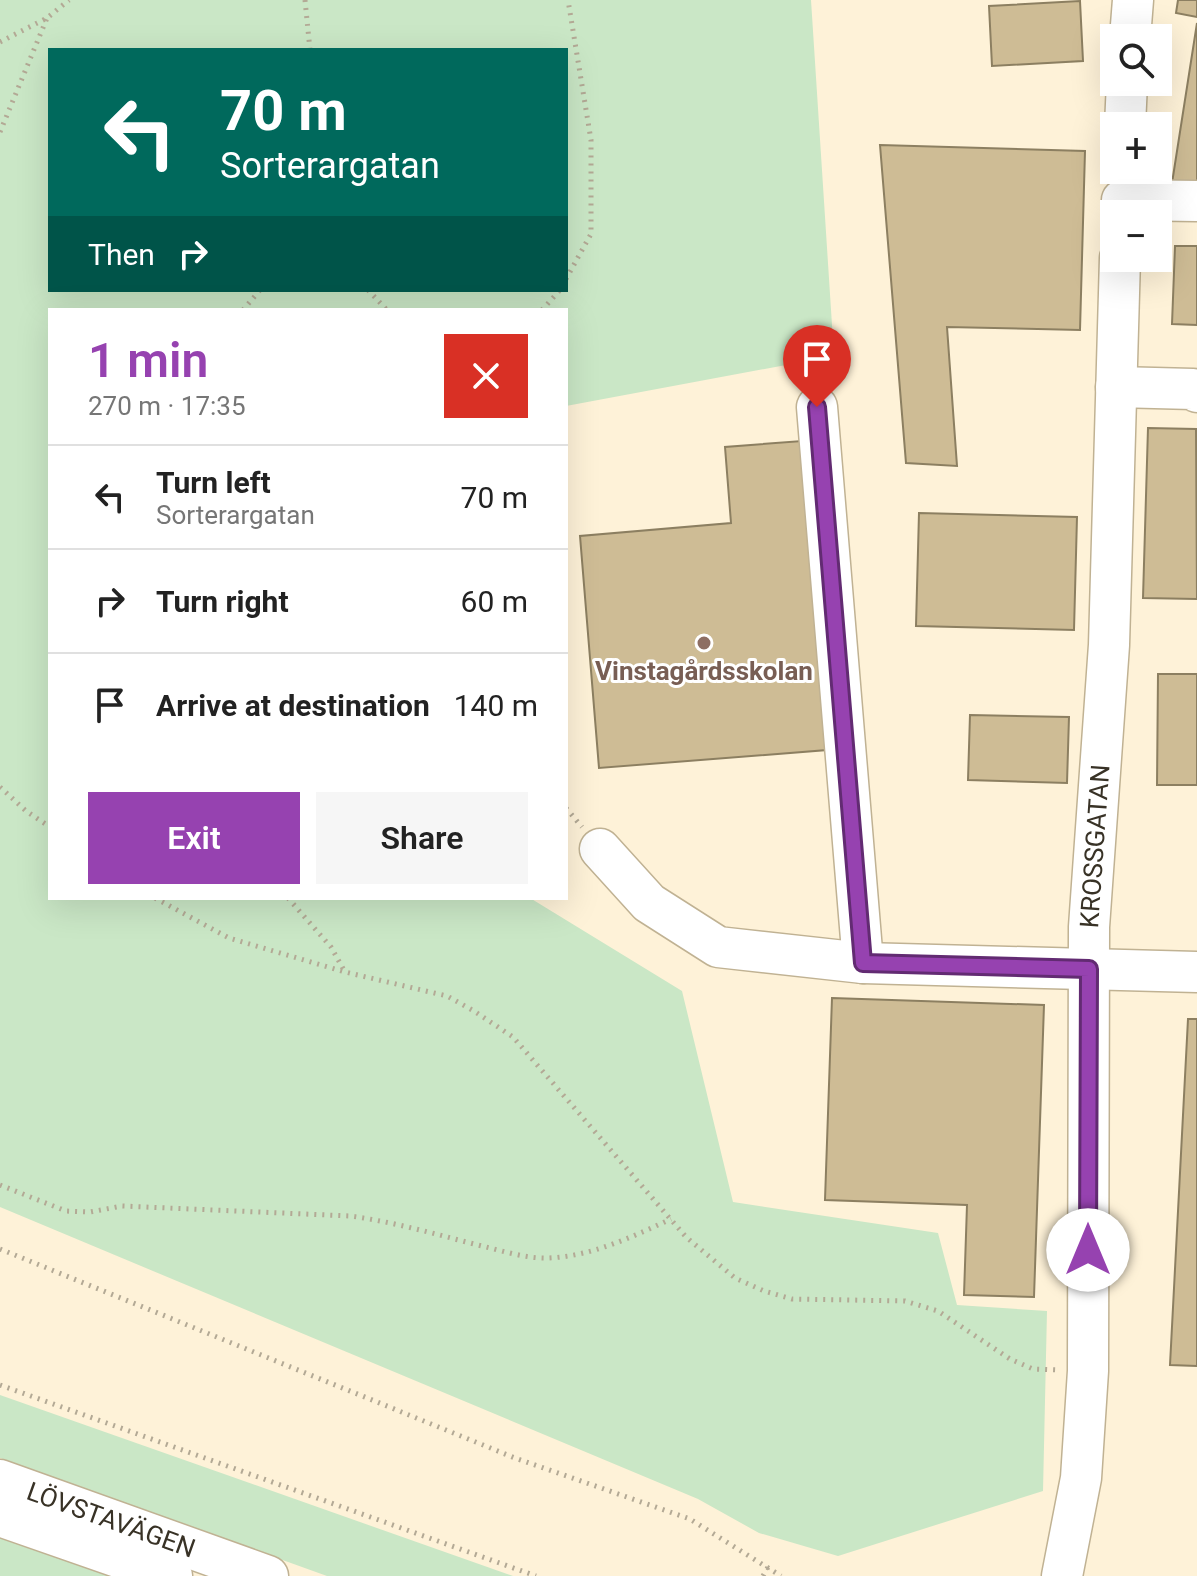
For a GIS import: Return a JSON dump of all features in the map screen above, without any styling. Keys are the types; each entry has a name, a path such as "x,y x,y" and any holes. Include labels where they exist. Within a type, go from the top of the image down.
{"street":[{"path":"1131,24 1133,0"},
{"path":"1122,195 1197,201"},
{"name":"KROSSGATAN","path":"1062,1576 1081,1478 1088,1371 1089,927 1109,645 1120,272"},
{"path":"1116,387 1193,389 1197,392"},
{"path":"817,407 863,963"},
{"path":"600,849 649,903 718,947 863,963 1197,972"},
{"name":"LÖVSTAVÄGEN","path":"0,1480 268,1576"},
{"name":"LÖVSTAVÄGEN","path":"0,1516 172,1576"}],"path":[{"path":"0,42 47,18 69,0"},
{"path":"305,0 310,48"},
{"path":"568,0 591,140 591,234 568,275"},
{"path":"0,132 47,18"},
{"path":"245,308 258,292"},
{"path":"370,292 385,308"},
{"path":"544,308 558,292"},
{"path":"0,787 48,826"},
{"path":"159,900 229,938 345,972 447,996 513,1037 686,1237 735,1278 792,1299 905,1301 938,1311 1010,1359 1033,1369 1088,1371"},
{"path":"290,900 331,947 345,972"},
{"path":"0,1185 66,1211 90,1212 122,1206 350,1216 384,1220 513,1254 546,1258 597,1250 671,1219"},
{"path":"0,1249 515,1458 690,1519 781,1576"},
{"path":"0,1385 536,1576"},
{"path":"763,1576 768,1567"}],"green space":[{"path":"0,0 811,0 834,356 568,406 568,308 48,308 48,900 533,900 682,991 733,1202 938,1233 957,1305 1047,1311 1043,1491 838,1556 759,1533 698,1499 0,1207"},
{"path":"0,1395 513,1576 327,1576 0,1458"},
{"path":"0,1534 121,1576 0,1576"}],"building":[{"path":"1178,0 1197,0 1197,17 1176,13"},
{"path":"1080,1 1083,61 992,66 989,6"},
{"path":"1197,23 1197,184 1172,183"},
{"path":"880,145 1085,151 1080,330 947,327 957,466 906,463"},
{"path":"1175,246 1197,246 1197,325 1172,324"},
{"path":"1148,428 1196,429 1197,599 1143,598"},
{"name":"Vinstagårdsskolan","path":"802,441 827,750 599,768 580,536 731,523 725,447"},
{"path":"919,513 1077,517 1074,630 916,626"},
{"path":"1158,674 1197,674 1197,785 1157,785"},
{"path":"970,715 1069,717 1067,783 968,780"},
{"path":"832,998 1044,1005 1034,1297 964,1295 967,1205 825,1200"},
{"path":"1188,1019 1197,1019 1197,1366 1170,1365"}],"place":[{"name":"Vinstagårdsskolan","path":"704,643"}],"route":[{"path":"817,407 863,963 1089,969 1088,1250"}]}
